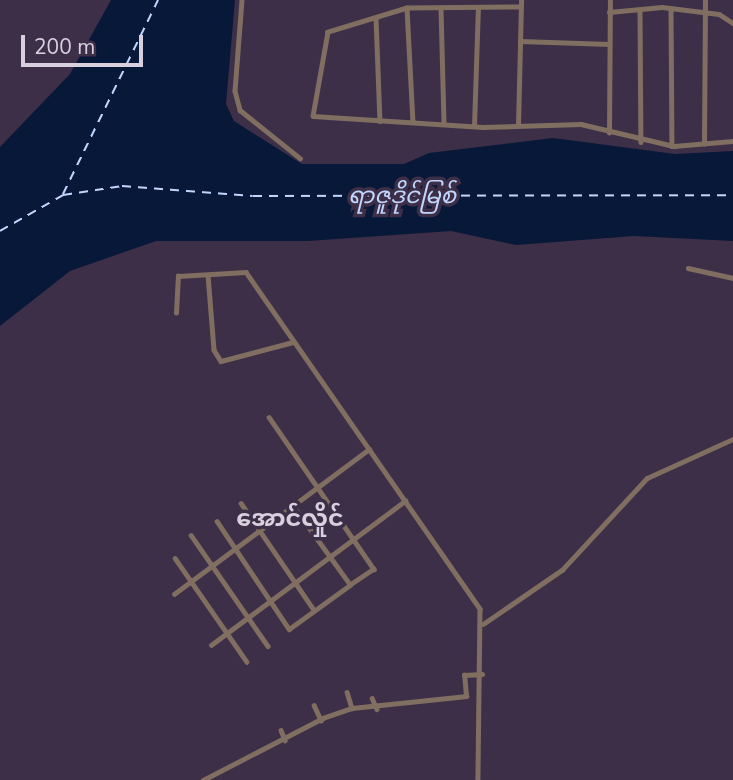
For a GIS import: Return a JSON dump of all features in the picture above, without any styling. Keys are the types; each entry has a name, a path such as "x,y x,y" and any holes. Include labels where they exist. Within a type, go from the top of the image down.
{"street":[{"path":"243,0 235,91 240,110 300,158"},
{"path":"518,126 521,0"},
{"path":"609,133 610,0"},
{"path":"704,144 705,0"},
{"path":"521,7 407,8 327,33 313,114 474,126 581,124 641,142 672,146 733,141"},
{"path":"407,8 413,122"},
{"path":"441,8 444,124"},
{"path":"474,126 478,8"},
{"path":"609,12 671,8 704,12 733,23"},
{"path":"671,8 672,146"},
{"path":"640,11 641,142"},
{"path":"376,19 380,121"},
{"path":"520,41 609,44"},
{"path":"688,268 733,278"},
{"path":"176,313 178,276 246,272 480,609 483,624 478,780"},
{"path":"208,275 221,361 293,342"},
{"path":"217,521 289,629 373,569 319,486 269,417"},
{"path":"483,624 562,570 648,478 706,449 733,439"},
{"path":"174,594 369,449"},
{"path":"211,645 352,537 405,501"},
{"path":"241,503 314,610"},
{"path":"292,505 350,585"},
{"path":"191,535 268,646"},
{"path":"175,558 247,662"},
{"path":"202,780 321,720 352,708 377,709 466,696 464,675 482,674"},
{"path":"346,692 352,708"},
{"path":"372,698 377,709"},
{"path":"314,705 321,720"},
{"path":"281,730 285,740"}],"water":[{"name":"ရာဇူဒိုင်မြစ်","path":"111,0 235,0 226,104 234,121 302,164 404,164 429,153 553,138 675,154 733,151 733,241 634,236 516,245 451,231 308,241 156,241 70,271 0,326 0,147 70,74"}],"ferry route":[{"path":"63,194 158,0"},
{"path":"0,231 63,195 122,186 253,196 733,195"}],"district":[{"name":"အောင်လှိုင်","path":"290,519"}]}
